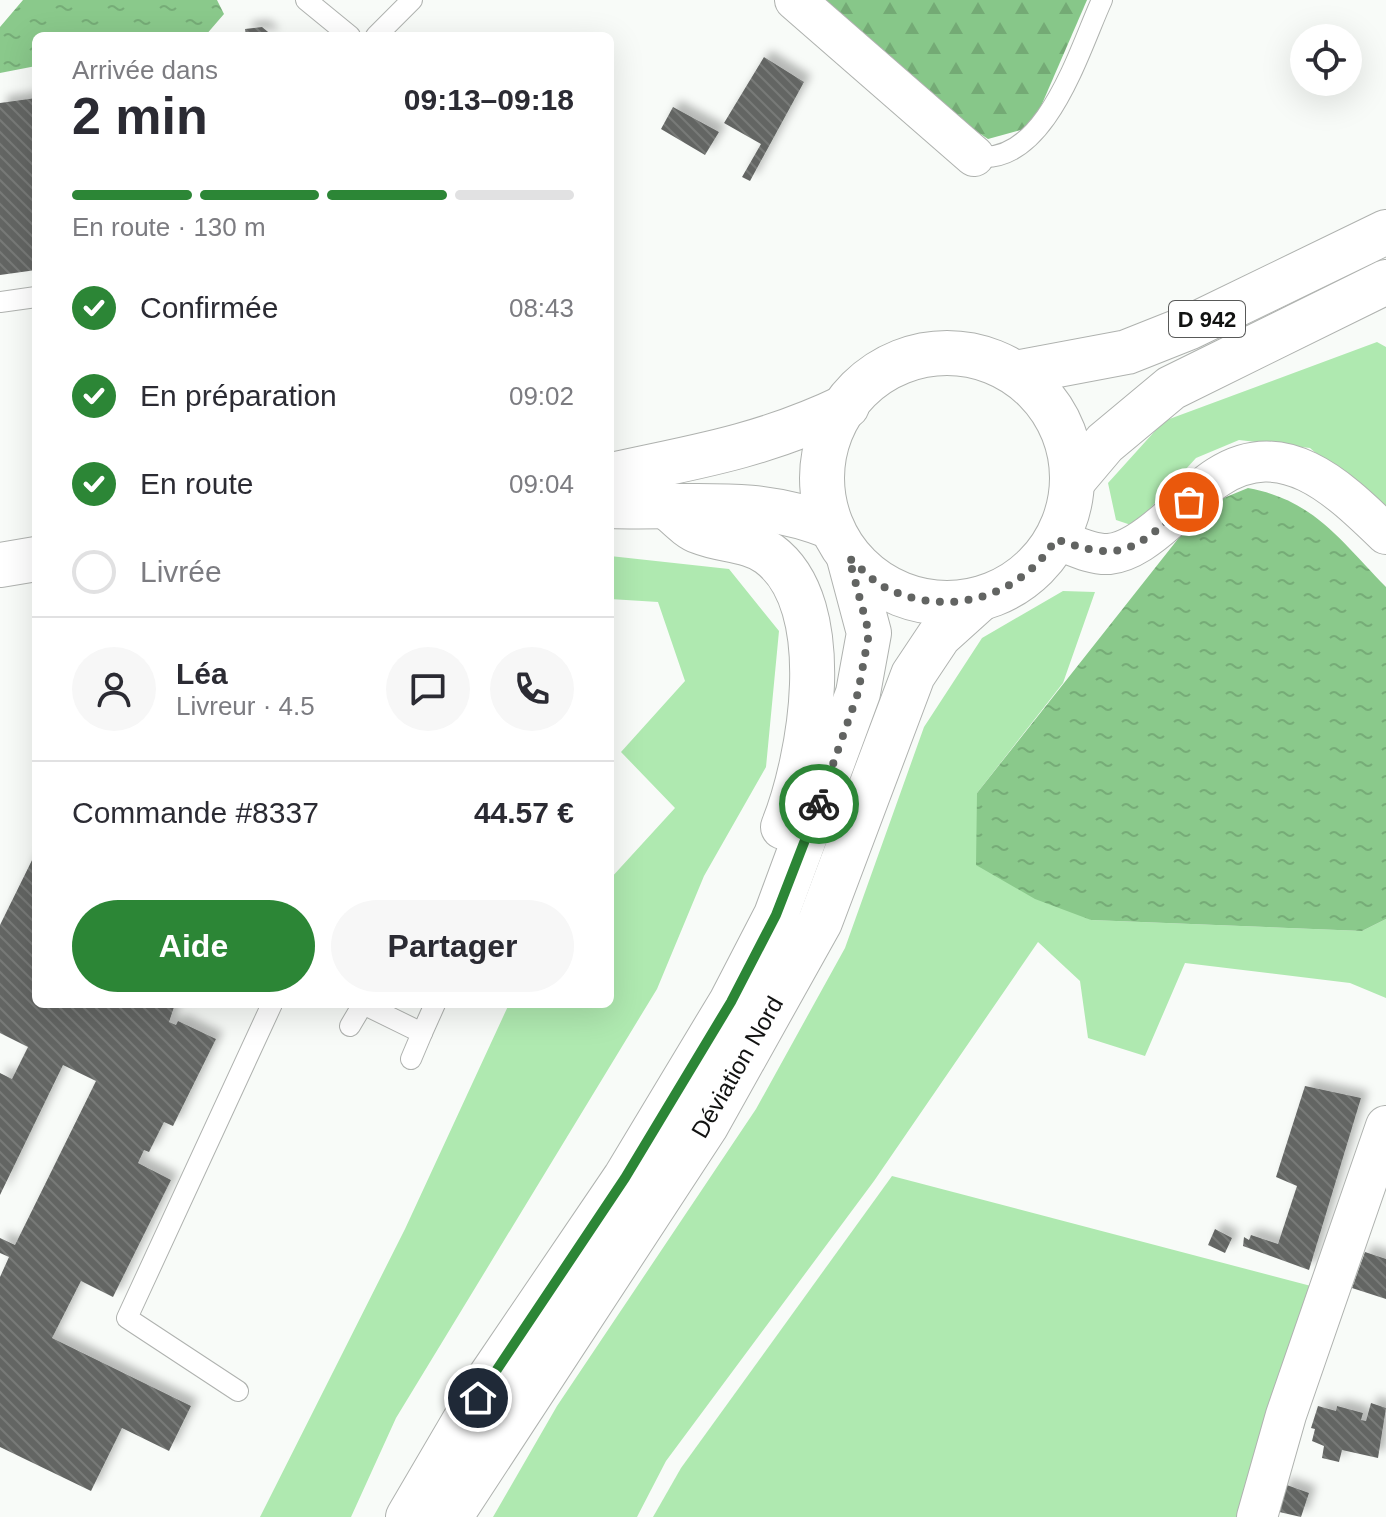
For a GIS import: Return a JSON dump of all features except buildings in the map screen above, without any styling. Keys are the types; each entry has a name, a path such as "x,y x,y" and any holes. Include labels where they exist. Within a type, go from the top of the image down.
{"main road":[{"name":"D 942","path":"1016,373 1127,352 1190,327 1386,232"},
{"name":"D 942","path":"1072,482 1105,443 1171,388 1386,282"},
{"path":"614,506 747,505 797,513 840,543 886,589 932,603 980,599 1005,590 1027,574 1056,539 1069,508 1072,482 1069,445 1054,411 1016,373 969,352 905,359 866,381 847,406 824,451 821,490 840,543"},
{"path":"614,474 751,445 794,432 847,406"},
{"path":"666,506 698,532 734,539 769,554 792,579 810,623 815,671 801,757 793,801 771,857 785,891"},
{"name":"Déviation Nord","path":"408,1517 490,1377 657,1124 731,1002 785,891 853,707 869,633 840,543"},
{"path":"0,565 32,560"},
{"name":"Déviation Nord","path":"450,1517 706,1126 820,922 913,675 939,636 980,599"}],"street":[{"path":"795,0 974,156"},
{"path":"1056,539 1093,553 1111,554 1129,547 1153,533 1217,477 1250,462 1287,463 1334,485 1386,534"},
{"path":"1257,1517 1286,1415 1386,1126"}],"lane":[{"path":"306,0 345,32"},
{"path":"380,32 412,0"},
{"path":"974,156 990,159 1004,156 1029,138 1049,115 1102,0"},
{"path":"0,302 32,298"},
{"path":"238,1391 127,1318 270,1008"},
{"path":"350,1026 361,1008"},
{"path":"371,1008 422,1033"},
{"path":"411,1059 433,1008"}],"shaded area":[{"path":"1377,342 1386,347 1386,514 1310,448 1239,440 1196,458 1134,526 1116,520 1108,483 1164,421"},
{"path":"614,556 729,569 779,631 766,767 704,876 657,989 396,1418 351,1517 260,1517 405,1229 507,1008 614,1008 614,875 675,808 621,752 685,681 658,602 614,599"},
{"path":"1063,591 1095,592 1063,683 977,793 1091,920 1362,931 1386,919 1386,998 1350,983 1185,963 1145,1056 1088,1038 1080,981 1038,942 874,1181 666,1461 637,1517 493,1517 557,1406 756,1109 845,948 924,727 982,638"},
{"path":"892,1176 1311,1286 1240,1517 653,1517 681,1468"}],"green space":[{"path":"819,0 1087,0 1032,127 988,139 964,123"}],"water":[{"path":"23,0 217,0 224,14 208,32 32,32 32,67 0,73 0,27"},
{"path":"1248,488 1271,494 1309,512 1386,587 1386,919 1362,931 1091,920 1035,899 976,865 977,793 1204,506"}],"way so far":[{"path":"819,804 858,693 869,633 849,558 886,589 932,603 980,599 1005,590 1027,574 1046,556 1056,539 1093,553 1111,554 1153,533 1189,502"}],"route":[{"path":"478,1398 589,1227 625,1178 731,1002 776,915 819,804"}]}
